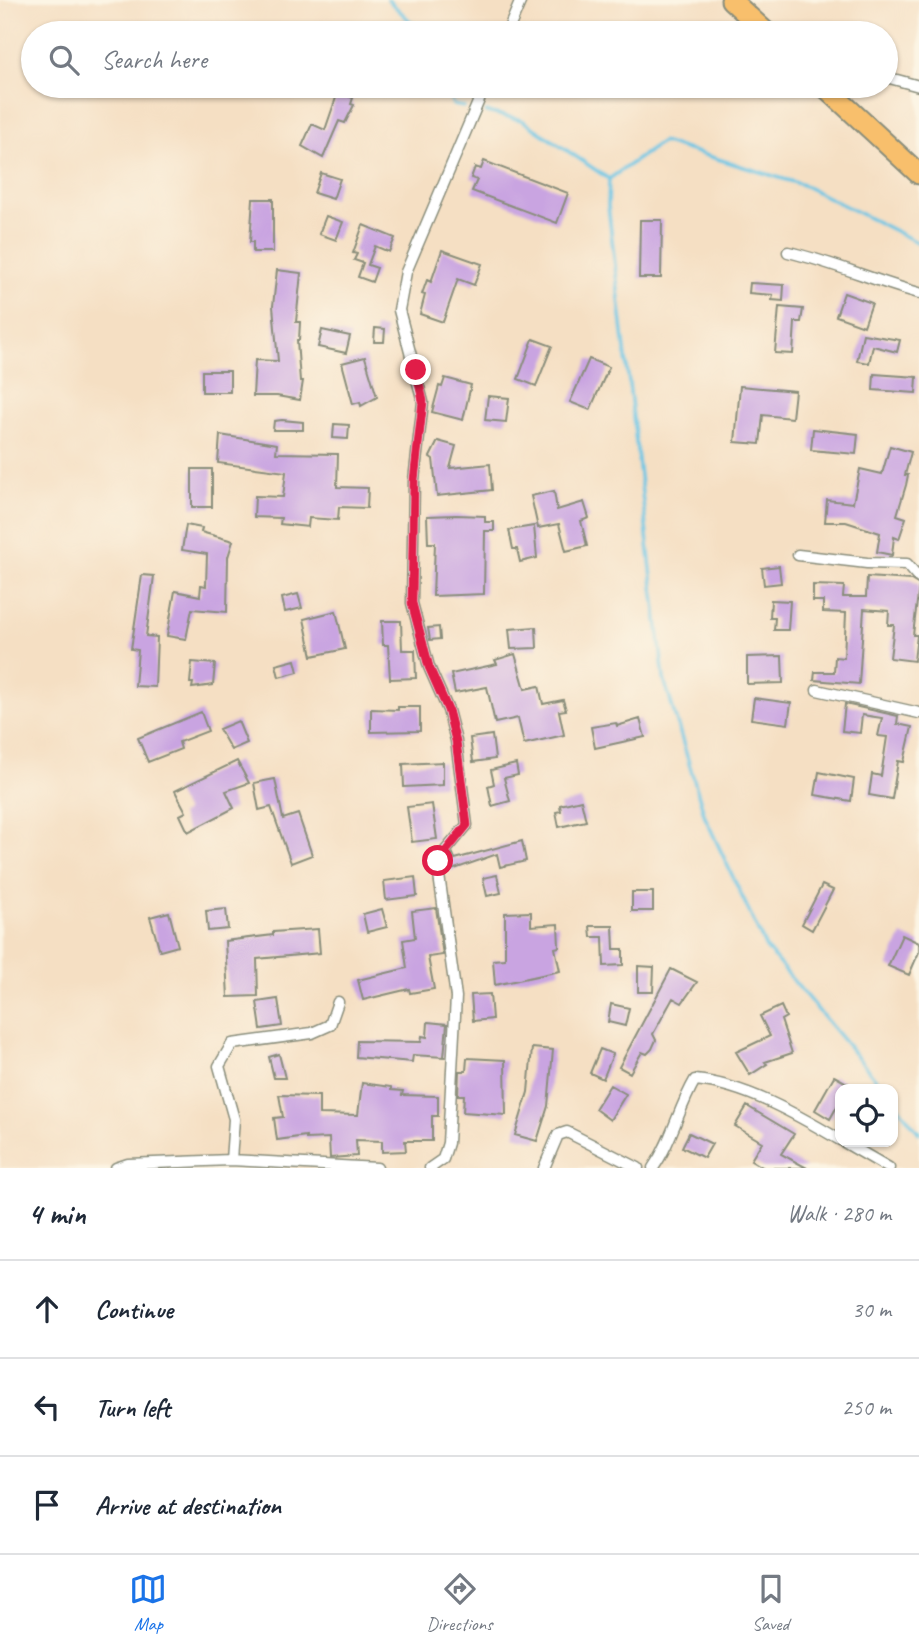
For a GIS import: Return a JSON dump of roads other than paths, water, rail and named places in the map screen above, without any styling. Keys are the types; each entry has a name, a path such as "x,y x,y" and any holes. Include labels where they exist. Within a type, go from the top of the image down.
{"highway":[{"path":"731,0 754,21"},
{"path":"837,98 919,174"}],"street":[{"path":"512,21 521,0"},
{"path":"898,80 919,86"},
{"path":"434,1168 443,1159 448,1143 456,996 438,861 467,825 456,741 448,710 429,667 412,603 414,480 423,401 404,334 399,301 406,272 480,98"},
{"path":"788,252 831,261 857,274 919,293"},
{"path":"798,555 906,564 919,578"},
{"path":"817,691 919,713"},
{"path":"231,1160 234,1119 219,1066 232,1044 312,1033 330,1026 338,1002"},
{"path":"653,1168 668,1147 681,1105 695,1080 717,1082 768,1103 835,1137"},
{"path":"544,1168 558,1135 567,1132 638,1168"},
{"path":"852,1147 889,1168"},
{"path":"116,1168 128,1164 231,1160 377,1168"}],"waterway":[{"path":"388,0 410,21"},
{"path":"450,98 453,105 464,107"},
{"path":"486,112 522,120 609,179 662,142 803,185 919,243"},
{"path":"609,179 608,206 664,679 705,817 766,948 880,1084"},
{"path":"898,1106 919,1133"}]}
